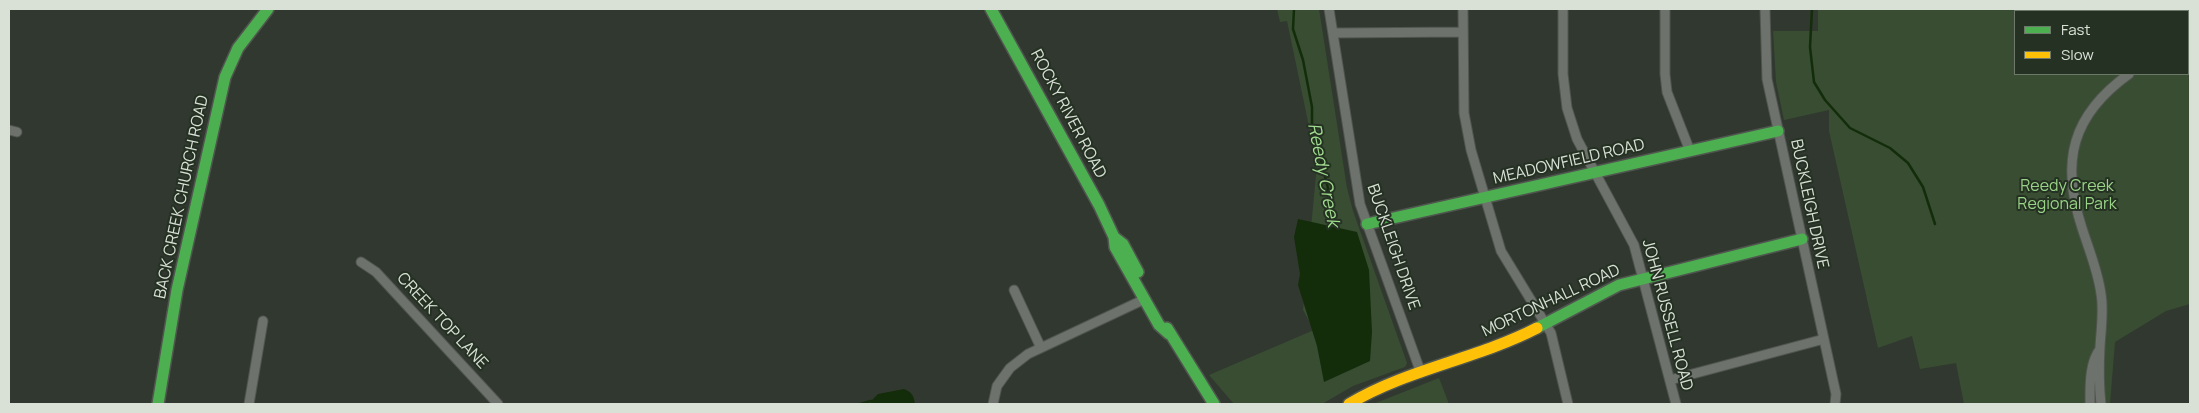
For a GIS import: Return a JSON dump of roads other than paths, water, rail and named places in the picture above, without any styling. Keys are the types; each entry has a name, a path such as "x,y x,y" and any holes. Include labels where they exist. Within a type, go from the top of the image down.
{"street":[{"name":"BACK CREEK CHURCH ROAD","path":"158,404 177,290 225,77 238,48 268,9"},
{"name":"ROCKY RIVER ROAD","path":"991,9 1048,110 1114,236 1123,244 1166,323 1169,334"},
{"name":"BUCKLEIGH DRIVE","path":"1329,9 1354,178 1360,204 1421,373"},
{"path":"1463,9 1464,113 1471,150 1501,251 1551,333 1568,404"},
{"name":"JOHN RUSSELL ROAD","path":"1563,9 1563,74 1567,108 1577,139 1630,236 1676,404"},
{"path":"1665,9 1665,74 1668,92 1690,150"},
{"name":"BUCKLEIGH DRIVE","path":"1765,9 1767,79 1836,394 1836,404"},
{"path":"1333,33 1463,32"},
{"path":"2101,404 2100,349 2102,295 2096,268 2076,204 2071,177 2077,136 2090,109 2110,88 2128,75"},
{"name":"MEADOWFIELD ROAD","path":"1367,224 1778,131"},
{"name":"ROCKY RIVER ROAD","path":"1114,236 1115,247 1159,325 1169,334 1214,404"},
{"name":"MORTONHALL ROAD","path":"1349,404 1362,396 1421,373 1516,339 1619,285 1802,239"},
{"name":"CREEK TOP LANE","path":"361,262 376,272 498,404"},
{"path":"1014,290 1041,348"},
{"path":"993,404 997,386 1010,368 1028,354 1145,298"},
{"path":"249,404 263,321"},
{"path":"1670,380 1824,339"},
{"path":"2090,404 2093,364 2095,355 2100,349"}],"waterway":[{"name":"Reedy Creek","path":"1294,9 1293,29 1303,60 1312,107 1312,127 1320,142 1320,157 1332,204 1335,229"},
{"path":"1812,9 1810,47 1814,82 1825,100 1850,128 1890,148 1908,163 1923,187 1935,224"},
{"path":"860,404 871,401"}],"park label":[{"name":"Reedy Creek Regional Park","path":"2067,196"}]}
